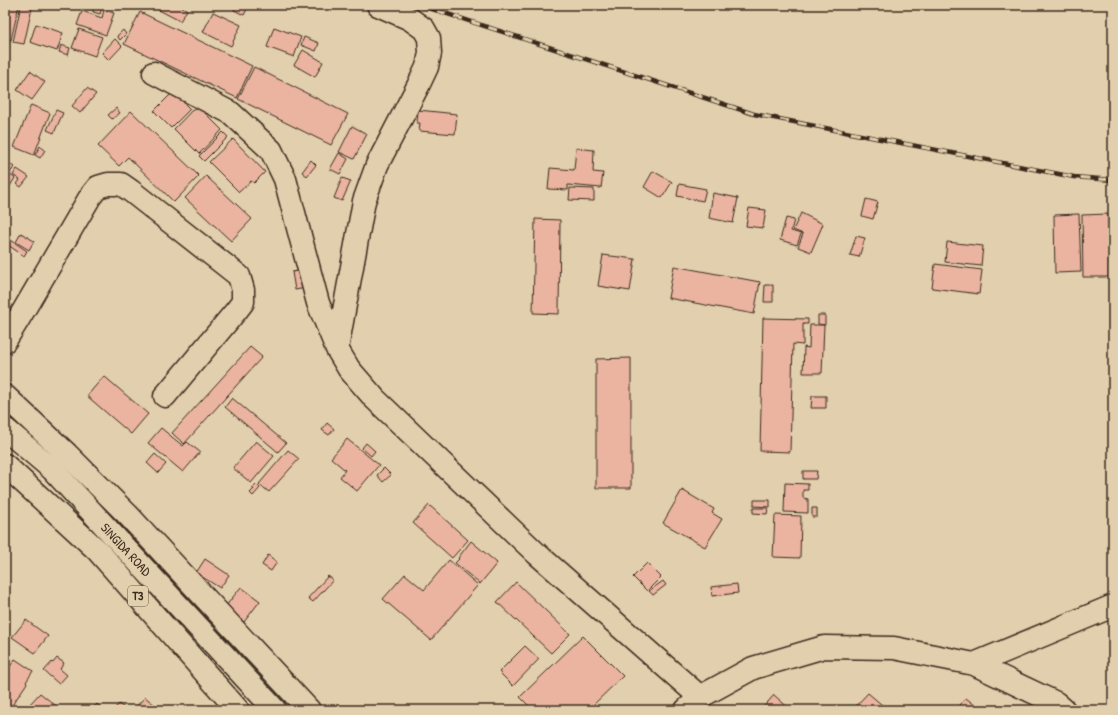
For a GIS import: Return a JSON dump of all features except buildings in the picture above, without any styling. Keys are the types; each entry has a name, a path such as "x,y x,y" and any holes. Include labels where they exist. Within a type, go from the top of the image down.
{"main road":[{"path":"338,349 364,201 377,165 427,67 430,53 430,38 424,29 410,19 378,5"},
{"path":"154,73 231,113 272,150 285,178 318,303 338,349 349,369 380,404 693,703 753,668 824,647 894,648 974,664 1056,703 1064,710"},
{"path":"5,341 90,197 98,187 108,184 121,184 239,276 243,290 243,302 165,396"},
{"path":"5,396 67,454 128,515 309,710"},
{"name":"SINGIDA ROAD","path":"5,430 52,469 275,710"},
{"name":"SINGIDA ROAD","path":"5,465 97,550 238,710"},
{"path":"974,664 1113,606"}],"railway":[{"path":"420,5 754,114 1074,177 1113,180"}]}
